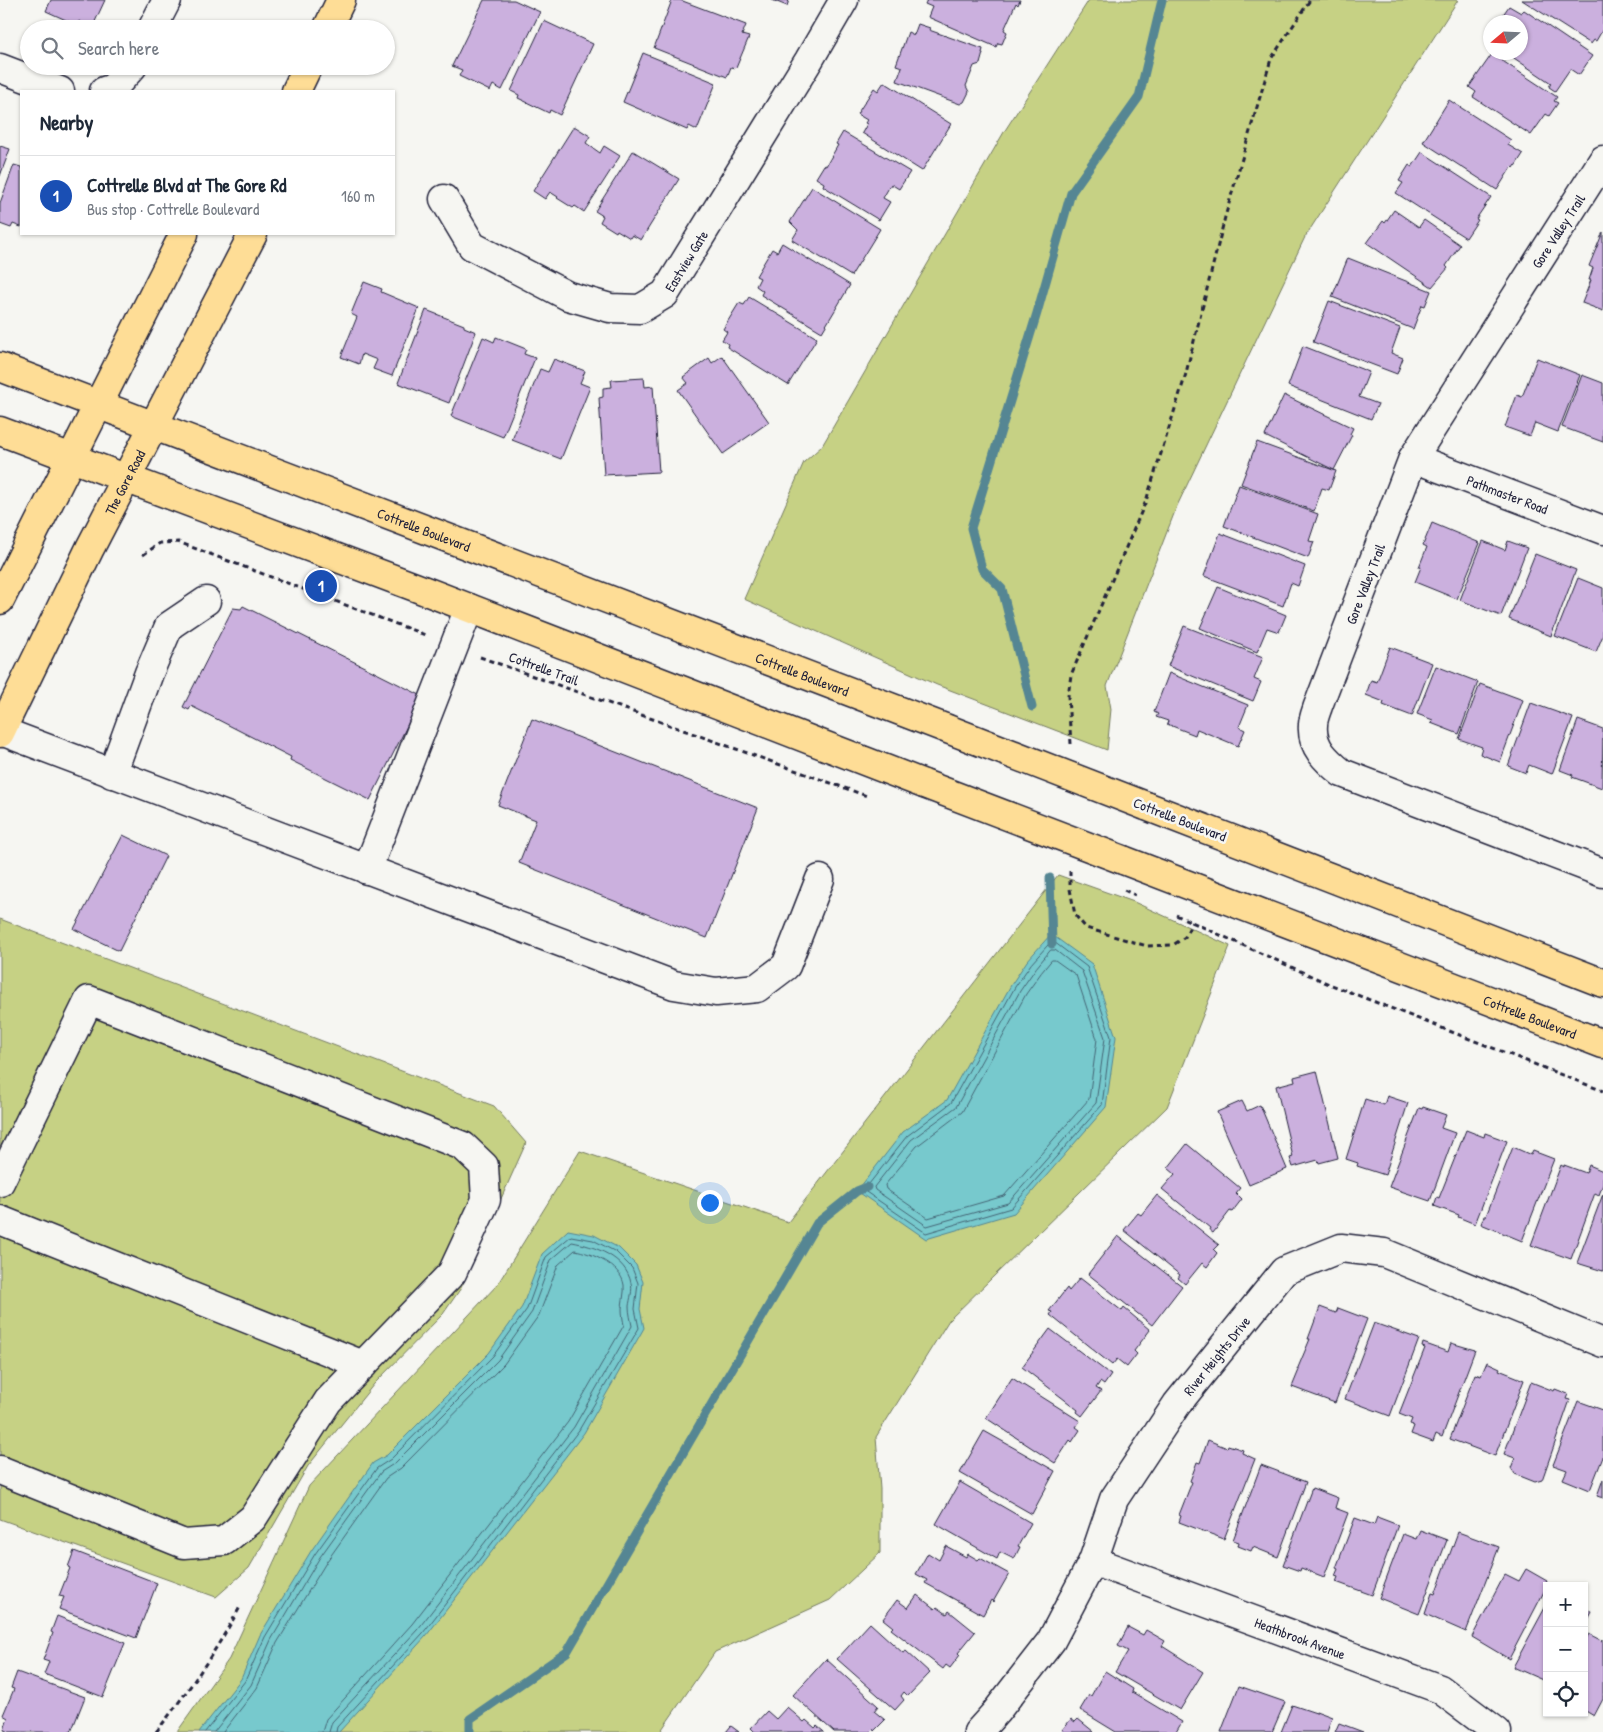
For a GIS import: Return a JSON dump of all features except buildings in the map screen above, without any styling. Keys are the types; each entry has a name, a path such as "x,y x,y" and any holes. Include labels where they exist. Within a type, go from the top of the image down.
{"main road":[{"path":"331,20 341,0"},
{"path":"296,90 304,75"},
{"path":"0,600 184,235"},
{"name":"The Gore Road","path":"0,732 90,548 251,235"},
{"name":"Cottrelle Boulevard","path":"0,367 945,728 1603,983"},
{"name":"Cottrelle Boulevard","path":"0,431 469,608 1603,1044"}],"street":[{"path":"157,20 167,0"},
{"name":"Eastview Gate","path":"444,199 472,246 568,296 610,308 640,309 665,294 844,0"},
{"path":"0,68 57,90"},
{"path":"107,90 113,88 124,75"},
{"name":"Gore Valley Trail","path":"1603,160 1413,458 1318,706 1313,725 1316,744 1327,761 1342,774 1603,873"},
{"name":"Pathmaster Road","path":"1413,458 1603,530"},
{"path":"112,774 149,673 170,626 206,601"},
{"path":"368,870 469,608"},
{"path":"0,732 674,985 716,992 756,988 786,966 820,879"},
{"path":"0,1182 89,1000 463,1146 484,1166 486,1200 452,1274 328,1401 253,1518 224,1541 184,1544 0,1470"},
{"path":"0,1220 363,1365"},
{"name":"River Heights Drive","path":"978,1732 996,1712 1051,1641 1093,1561 1114,1500 1177,1404 1284,1270 1342,1248 1384,1253 1603,1342"},
{"name":"Heathbrook Avenue","path":"1093,1561 1440,1689 1497,1732"}],"path":[{"path":"1071,750 1068,696 1071,675 1146,501 1185,378 1225,217 1271,59 1310,0"},
{"name":"Cottrelle Trail","path":"143,555 160,543 178,542 494,662 876,799"},
{"path":"1070,869 1070,889 1075,915 1086,928 1148,946 1173,945 1185,937 1192,922 1329,984 1603,1091"},
{"path":"156,1732 172,1713 226,1633 240,1607"}],"green space":[{"path":"1089,0 1458,0 1305,237 1177,506 1107,686 1111,709 1107,750 937,685 744,599 804,462 822,446 1004,132"},
{"path":"1058,875 1134,902 1230,946 1167,1107 949,1320 876,1437 880,1489 880,1553 830,1600 715,1652 660,1732 177,1732 229,1659 309,1486 497,1285 580,1151 788,1222"},
{"path":"0,919 494,1106 526,1143 461,1288 443,1314 374,1384 308,1466 249,1568 216,1597 0,1519"}],"water":[{"path":"1051,934 1092,964 1116,1037 1106,1107 1014,1213 926,1239 857,1191 903,1132 947,1100 1011,985 1027,961"},
{"path":"568,1230 594,1235 619,1248 636,1265 643,1282 640,1309 644,1328 584,1433 426,1636 339,1732 199,1732 241,1679 260,1635 311,1551 373,1463 387,1455 489,1353 522,1307 542,1254"}],"waterway":[{"path":"1032,707 1002,589 982,569 971,528 1037,313 1071,193 1139,97 1162,0"},
{"path":"1050,878 1052,944"},
{"path":"470,1732 470,1719 567,1652 817,1223 857,1191 867,1187"}],"place":[{"name":"Cottrelle Blvd at The Gore Rd","path":"321,586"}]}
